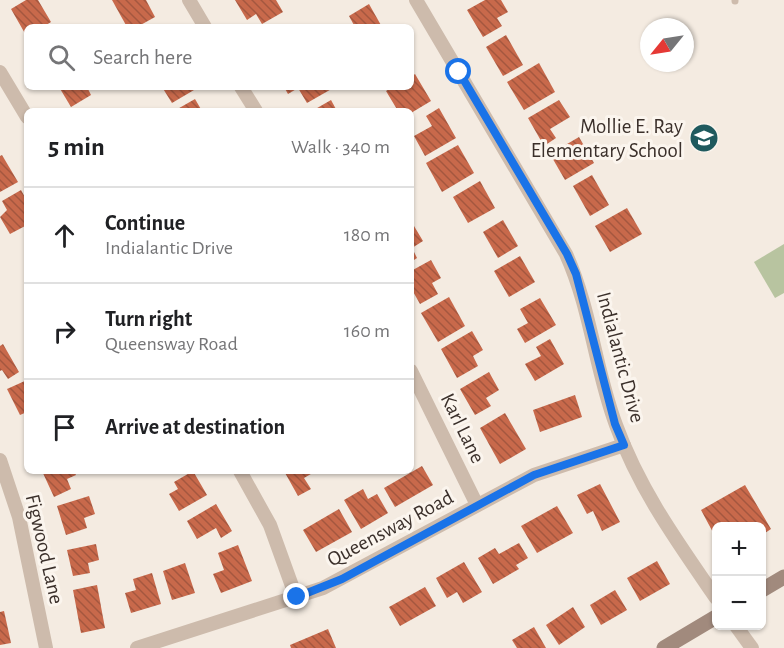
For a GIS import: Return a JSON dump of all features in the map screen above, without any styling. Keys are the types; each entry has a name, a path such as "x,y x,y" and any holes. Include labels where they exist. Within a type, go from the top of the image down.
{"main road":[{"path":"766,588 784,577"},
{"path":"664,648 712,620"}],"street":[{"path":"189,0 203,24"},
{"name":"Indialantic Drive","path":"416,0 567,254 583,293 609,400 624,445 658,514 712,591"},
{"path":"0,72 24,112"},
{"path":"243,90 254,108"},
{"name":"Karl Lane","path":"414,376 477,505"},
{"name":"Queensway Road","path":"137,648 297,597 342,579 551,467 624,445"},
{"name":"Figwood Lane","path":"0,460 19,517 46,648"},
{"path":"242,474 270,525 297,597"},
{"path":"739,630 752,648"}],"green space":[{"path":"784,244 784,293 775,298 754,262"}],"building":[{"path":"26,0 38,0 51,22 24,24 24,32 11,9"},
{"path":"112,0 146,0 155,17 142,24 125,24"},
{"path":"235,0 276,0 283,12 262,24 256,14 247,20"},
{"path":"485,0 501,0 508,12 497,18 502,26 483,37 467,10"},
{"path":"369,4 380,24 353,24 349,16"},
{"path":"506,35 523,65 503,76 486,47"},
{"path":"539,63 555,92 524,110 507,82"},
{"path":"414,75 431,101 414,111 414,108 396,108 386,91 414,90"},
{"path":"61,90 88,90 91,95 71,107"},
{"path":"164,90 194,90 172,103"},
{"path":"299,90 330,90 307,103"},
{"path":"195,99 200,108 179,108"},
{"path":"331,100 335,108 317,108"},
{"path":"559,100 570,117 550,129 556,138 544,146 528,118"},
{"path":"439,108 456,138 425,156 414,136 432,126 426,116"},
{"path":"579,137 594,163 565,180 550,154"},
{"path":"458,145 474,173 442,192 426,163"},
{"path":"2,155 18,182 0,192 0,156"},
{"path":"592,175 609,205 590,216 573,186"},
{"path":"480,181 495,208 468,223 453,197"},
{"path":"21,190 24,196 24,227 10,234 0,217 7,210 2,201"},
{"path":"627,208 642,234 610,252 595,226"},
{"path":"503,220 518,246 498,258 483,232"},
{"path":"414,226 423,241 414,247"},
{"path":"520,256 535,282 509,297 494,271"},
{"path":"431,260 441,278 432,283 438,294 420,304 414,293 414,269"},
{"path":"449,297 465,326 438,342 421,313"},
{"path":"540,298 556,325 525,343 517,329 528,323 520,309"},
{"path":"472,331 483,350 473,356 478,366 457,378 441,349"},
{"path":"550,339 564,364 535,381 525,364 541,356 536,347"},
{"path":"3,344 19,372 8,379 2,370 0,371 0,346"},
{"path":"489,372 499,390 486,398 491,406 475,415 460,389"},
{"path":"24,381 24,413 20,415 7,389"},
{"path":"575,395 582,417 540,432 533,410"},
{"path":"505,413 526,449 500,464 480,428"},
{"path":"422,466 433,485 395,507 384,488 408,474 414,474 414,471"},
{"path":"43,474 76,474 67,479 71,489 54,497"},
{"path":"188,474 195,474 207,495 179,511 169,494 178,489 174,482"},
{"path":"286,474 311,474 304,478 311,489 298,496"},
{"path":"600,484 620,522 602,531 593,511 587,514 577,495"},
{"path":"745,485 771,529 766,532 766,522 712,522 712,531 701,510"},
{"path":"363,489 368,499 377,494 388,513 361,529 344,500"},
{"path":"89,496 95,514 84,518 87,528 66,535 57,506"},
{"path":"216,504 232,531 221,538 216,528 197,539 187,521"},
{"path":"557,506 573,533 537,553 521,526"},
{"path":"339,509 352,532 316,552 303,530"},
{"path":"519,543 528,558 516,565 519,569 493,584 478,558 495,548 499,554"},
{"path":"96,544 99,560 88,563 90,573 73,576 67,550"},
{"path":"238,545 252,581 221,593 213,574 224,570 218,553"},
{"path":"657,561 670,584 640,601 627,578"},
{"path":"464,562 482,592 463,603 457,592 447,598 436,578"},
{"path":"185,563 195,593 172,600 163,571"},
{"path":"152,573 161,604 131,613 125,593 136,590 133,579"},
{"path":"97,585 105,628 81,633 73,590"},
{"path":"425,587 436,606 400,626 389,607"},
{"path":"615,590 627,610 601,625 590,605"},
{"path":"573,607 585,627 559,645 546,625"},
{"path":"4,611 11,643 0,645 0,612"},
{"path":"534,627 546,648 517,648 512,640"},
{"path":"328,629 336,648 291,648 290,645"}],"place":[{"name":"Mollie E. Ray Elementary School","path":"704,138"}],"route":[{"path":"297,597 342,579 551,467 624,445 615,424 583,293 576,274 567,254 459,72"}]}
